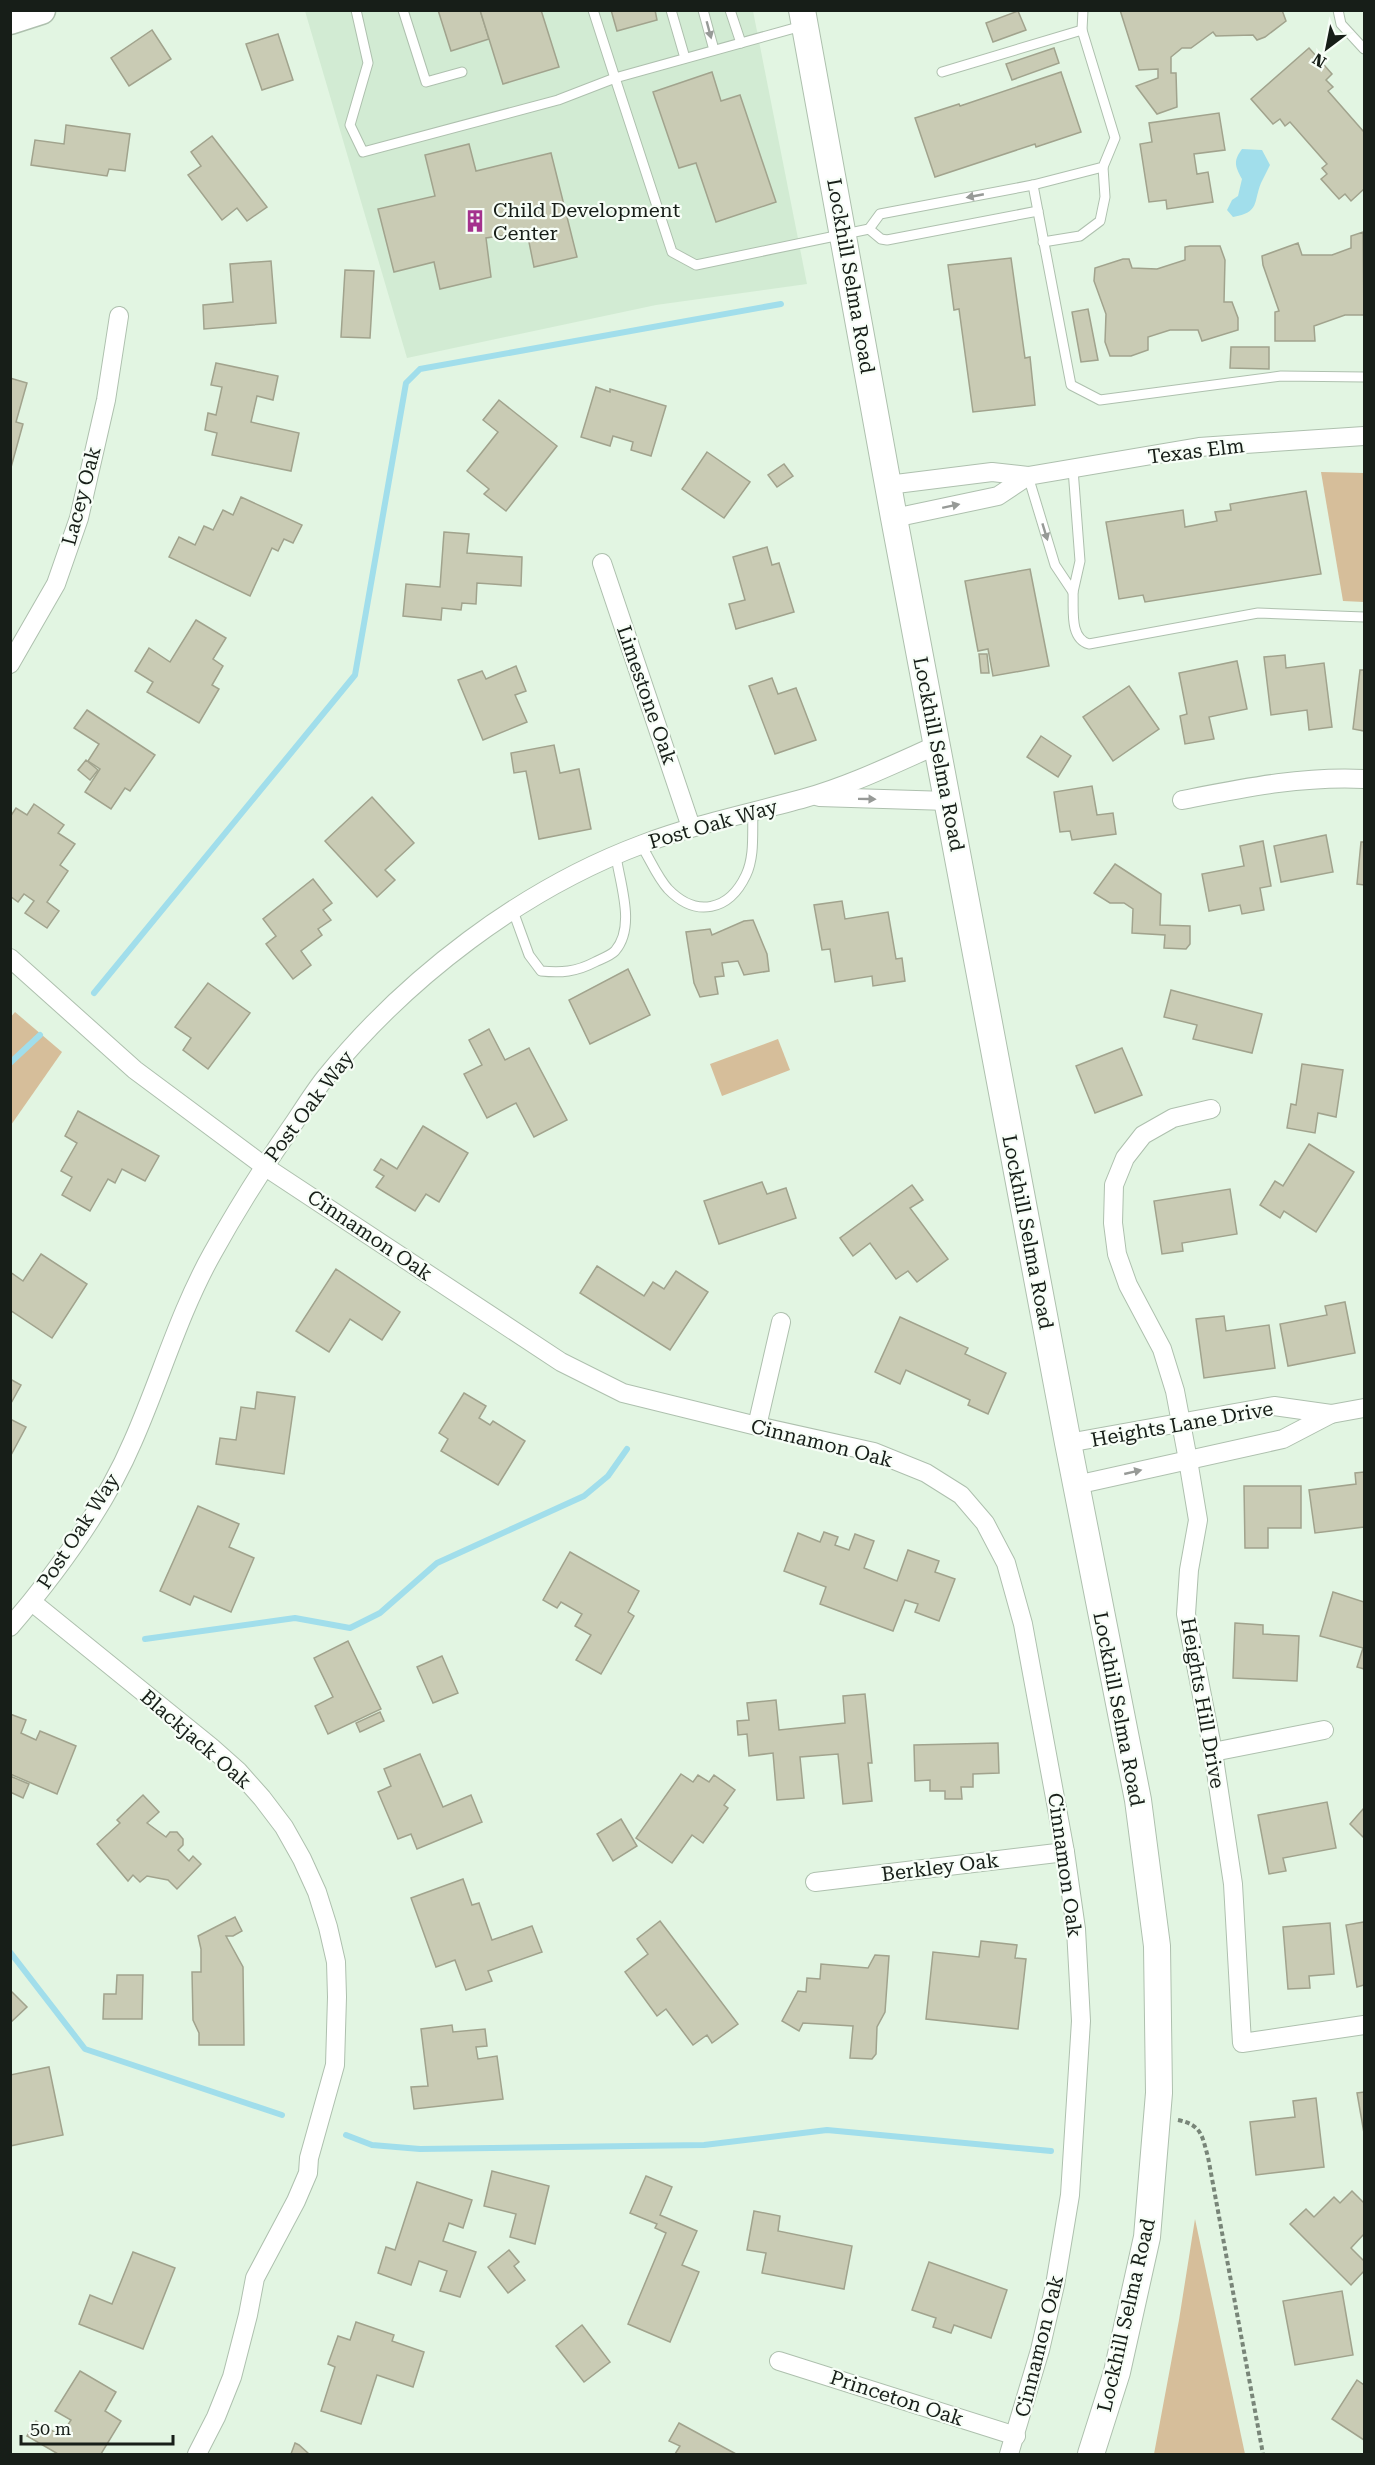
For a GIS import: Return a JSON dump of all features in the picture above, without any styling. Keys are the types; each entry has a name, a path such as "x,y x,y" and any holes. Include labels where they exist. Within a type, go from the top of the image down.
{"main road":[{"path":"10,20 41,10"},
{"name":"Lockhill Selma Road","path":"803,18 894,518 1068,1443 1138,1800 1156,1946 1159,2082 1147,2237 1117,2372 1091,2454"}],"street":[{"name":"Lacey Oak","path":"10,664 56,584 79,518 106,400 119,316"},
{"name":"Texas Elm","path":"888,485 992,472 1028,476 1199,447 1365,435"},
{"name":"Texas Elm","path":"894,518 998,496 1028,476"},
{"name":"Limestone Oak","path":"602,563 692,827"},
{"name":"Post Oak Way","path":"10,1627 46,1586 92,1518 131,1445 200,1276 236,1210 324,1079 377,1020 435,967 513,911 566,878 641,845 692,827 808,797 867,776 937,745"},
{"path":"1182,801 1279,782 1312,778 1365,779"},
{"name":"Post Oak Way","path":"808,797 948,801"},
{"name":"Cinnamon Oak","path":"10,958 135,1070 264,1166 561,1362 623,1393 874,1452 926,1473 961,1495 985,1523 1006,1563 1023,1624 1065,1852 1076,1929 1081,2021 1070,2195 1055,2285 1040,2350 1010,2454"},
{"name":"Heights Hill Drive","path":"1211,1109 1173,1118 1143,1135 1125,1158 1114,1185 1113,1223 1117,1254 1136,1303 1162,1349 1175,1390 1198,1520 1189,1570 1186,1614 1213,1752 1233,1884 1242,2043 1365,2025"},
{"path":"757,1426 782,1322"},
{"name":"Heights Lane Drive","path":"1068,1443 1274,1406 1331,1414"},
{"name":"Heights Lane Drive","path":"1076,1485 1283,1438 1331,1414 1365,1408"},
{"name":"Blackjack Oak","path":"32,1602 211,1746 262,1798 284,1827 302,1859 322,1909 336,1962 335,2065 309,2158 308,2173 296,2201 255,2278 232,2377 216,2417 197,2454"},
{"path":"1213,1752 1324,1730"},
{"name":"Berkley Oak","path":"815,1882 1065,1852"},
{"name":"Princeton Oak","path":"779,2361 1016,2436"}],"lane":[{"path":"356,10 368,63 350,125 363,152 558,100 615,78 741,43 803,18"},
{"path":"403,10 426,82 462,72"},
{"path":"593,10 672,252 696,265 869,229 880,214 1033,185 1103,167"},
{"path":"671,10 685,58"},
{"path":"703,10 714,50"},
{"path":"730,10 741,43"},
{"path":"1043,242 1080,236 1100,221 1105,198 1103,167 1115,138 1082,30 1083,10"},
{"path":"1338,10 1341,24 1365,49"},
{"path":"942,72 1082,30"},
{"path":"1033,185 1071,384 1100,400 1281,376 1365,376"},
{"path":"869,229 881,239 887,240 1038,211"},
{"path":"1073,469 1080,561 1073,592 1076,635 1080,641 1089,644 1258,613 1365,617"},
{"path":"1028,476 1055,565 1073,592"},
{"path":"641,845 667,888 686,903 709,908 730,899 746,875 752,850 753,811"},
{"path":"513,911 530,955 541,971 562,973 584,968 614,952 623,935 626,917 616,856"}],"path":[{"path":"1196,2126 1208,2157 1263,2454"}],"shaded area":[{"path":"305,11 753,11 807,284 656,305 407,358"},
{"path":"1321,472 1364,473 1364,602 1343,601"},
{"path":"15,1012 62,1052 11,1125 10,1018"},
{"path":"778,1039 790,1070 722,1096 710,1064"},
{"path":"1195,2219 1245,2454 1154,2454"}],"water":[{"path":"1242,149 1262,150 1270,165 1252,209 1233,217 1227,210 1232,200 1238,196 1242,179 1236,160"}],"building":[{"path":"438,10 480,10 489,39 451,51"},
{"path":"480,10 541,10 559,67 503,84"},
{"path":"611,10 655,10 657,20 617,31"},
{"path":"1120,10 1282,10 1286,21 1265,37 1257,40 1253,35 1216,36 1213,32 1191,48 1182,48 1171,57 1171,73 1176,73 1177,107 1157,114 1136,86 1158,78 1158,69 1139,70"},
{"path":"1018,11 1026,30 993,42 986,23"},
{"path":"152,30 171,59 129,86 111,58"},
{"path":"278,34 293,80 262,90 246,44"},
{"path":"1054,48 1059,63 1012,80 1006,64"},
{"path":"1309,48 1332,74 1326,80 1333,87 1328,91 1364,132 1364,189 1351,201 1345,194 1339,199 1321,179 1327,174 1322,168 1327,164 1290,122 1285,126 1280,119 1273,124 1251,99"},
{"path":"712,72 721,101 740,95 776,202 716,222 696,163 679,168 653,92"},
{"path":"1061,72 1081,132 1036,147 1035,144 935,177 915,118 959,104 960,106"},
{"path":"1219,113 1225,150 1194,154 1197,174 1208,172 1213,202 1167,209 1166,200 1149,202 1140,144 1152,142 1149,123"},
{"path":"66,125 130,134 125,171 109,169 107,176 31,165 35,140 64,144"},
{"path":"212,136 267,207 247,221 237,208 222,220 188,175 201,166 191,152"},
{"name":"Child Development Center","path":"469,144 476,171 551,153 577,257 534,267 527,232 486,238 491,277 440,289 434,262 394,272 378,209 435,196 425,155"},
{"path":"1363,232 1364,315 1345,315 1314,326 1315,341 1275,341 1275,312 1279,311 1262,256 1298,243 1302,255 1332,255 1351,248 1351,236"},
{"path":"1220,246 1225,260 1224,302 1232,302 1238,318 1238,330 1202,341 1198,330 1170,330 1148,337 1148,350 1131,356 1110,356 1105,342 1106,314 1094,281 1095,268 1129,259 1132,268 1157,269 1185,260 1185,247"},
{"path":"1011,258 1025,358 1030,357 1035,405 973,412 959,309 954,310 948,265"},
{"path":"271,261 276,323 204,329 203,305 233,302 230,264"},
{"path":"345,270 374,271 370,338 341,337"},
{"path":"1088,309 1098,360 1081,362 1072,312"},
{"path":"1231,347 1269,347 1269,369 1230,368"},
{"path":"216,363 278,376 273,400 257,396 251,422 299,433 291,471 212,455 217,433 205,430 208,413 216,415 222,387 211,385"},
{"path":"10,378 27,383 16,422 23,424 10,471"},
{"path":"596,387 666,406 651,456 631,450 633,442 613,436 610,446 581,437"},
{"path":"499,400 557,446 506,511 484,494 489,489 467,471 498,432 483,420"},
{"path":"707,452 750,482 724,518 682,489"},
{"path":"784,464 793,476 777,487 768,475"},
{"path":"1306,491 1321,574 1145,602 1143,595 1119,599 1106,522 1183,510 1185,527 1217,521 1215,512 1231,510 1230,504"},
{"path":"241,497 302,525 293,543 284,539 278,551 272,548 250,596 169,557 179,537 195,545 204,526 213,530 223,510 233,515"},
{"path":"444,532 469,534 467,553 522,557 521,586 477,583 476,604 462,603 461,610 442,608 441,620 403,616 406,584 440,587"},
{"path":"767,547 772,565 779,563 794,612 736,629 729,604 745,600 733,557"},
{"path":"1030,569 1049,666 993,676 988,649 978,651 965,581"},
{"path":"196,620 226,638 213,659 223,666 212,685 219,689 199,723 147,692 153,682 135,671 149,648 170,662"},
{"path":"979,654 987,654 989,673 981,673"},
{"path":"1285,655 1286,668 1324,663 1332,727 1309,730 1307,710 1271,715 1264,657"},
{"path":"1237,661 1247,709 1209,717 1214,739 1185,744 1180,716 1187,714 1179,673"},
{"path":"516,666 526,691 515,695 527,722 483,740 458,680 482,671 486,679"},
{"path":"1360,670 1364,670 1364,731 1353,729"},
{"path":"772,678 778,694 796,688 816,740 775,754 749,686"},
{"path":"1129,686 1159,729 1113,761 1083,717"},
{"path":"87,710 155,755 130,791 125,788 111,809 85,792 100,769 88,761 99,744 74,728"},
{"path":"1041,736 1071,756 1058,777 1027,757"},
{"path":"554,745 560,773 579,769 591,829 539,839 526,771 514,773 511,753"},
{"path":"86,760 98,770 90,780 78,770"},
{"path":"1092,786 1097,815 1113,813 1116,834 1072,840 1070,831 1060,832 1054,792"},
{"path":"372,797 414,843 385,870 395,880 377,897 325,841"},
{"path":"34,804 64,825 58,833 75,844 60,865 68,871 47,902 59,911 47,928 25,913 34,901 24,894 18,902 10,896 10,817 16,808 27,815"},
{"path":"1326,835 1333,872 1281,882 1274,846"},
{"path":"1263,841 1271,886 1260,888 1264,910 1242,914 1240,905 1209,911 1202,874 1244,866 1240,846"},
{"path":"1361,842 1364,842 1364,885 1357,884"},
{"path":"1115,864 1161,894 1160,925 1190,926 1190,944 1186,949 1164,948 1165,935 1132,933 1133,909 1124,903 1110,903 1094,893"},
{"path":"313,879 332,903 323,910 331,920 318,929 322,935 301,951 311,965 293,979 266,944 276,936 263,919"},
{"path":"842,901 845,919 888,912 896,959 902,958 905,981 873,986 872,976 835,982 830,949 822,950 814,905"},
{"path":"753,920 767,954 769,971 744,975 738,961 722,963 724,976 715,977 718,994 700,997 694,983 686,932 710,929 712,935 744,921"},
{"path":"628,969 650,1015 590,1044 569,1000"},
{"path":"208,983 250,1013 208,1069 183,1050 191,1038 175,1027"},
{"path":"1171,990 1262,1014 1252,1053 1193,1039 1197,1025 1164,1017"},
{"path":"489,1029 505,1060 529,1048 567,1120 534,1137 516,1103 487,1118 464,1074 482,1065 469,1040"},
{"path":"1122,1048 1142,1095 1095,1113 1076,1066"},
{"path":"1302,1064 1343,1070 1336,1117 1318,1113 1315,1133 1287,1128 1291,1104 1296,1105"},
{"path":"78,1111 159,1156 145,1181 122,1169 115,1183 108,1179 90,1211 62,1195 72,1177 61,1171 77,1143 65,1136"},
{"path":"423,1126 468,1153 439,1202 426,1194 415,1211 376,1187 384,1176 374,1170 381,1159 397,1169"},
{"path":"1309,1144 1354,1172 1316,1232 1284,1211 1280,1218 1260,1205 1275,1181 1283,1186"},
{"path":"762,1182 767,1194 786,1188 796,1218 719,1244 704,1201"},
{"path":"912,1185 923,1200 910,1208 948,1259 917,1282 908,1271 896,1279 870,1243 853,1256 840,1238"},
{"path":"1230,1189 1237,1234 1182,1243 1183,1251 1162,1254 1154,1201"},
{"path":"41,1254 87,1284 52,1338 10,1310 10,1272 23,1281"},
{"path":"597,1266 644,1296 653,1282 664,1289 676,1271 708,1292 670,1350 580,1293"},
{"path":"336,1269 400,1312 382,1340 350,1319 329,1352 296,1331"},
{"path":"1345,1302 1355,1353 1288,1366 1280,1324 1327,1315 1325,1306"},
{"path":"1224,1316 1226,1331 1269,1325 1275,1368 1204,1378 1196,1319"},
{"path":"900,1317 968,1348 965,1354 1006,1373 988,1414 968,1405 970,1400 906,1370 900,1384 875,1372"},
{"path":"10,1379 21,1385 10,1405"},
{"path":"257,1392 295,1397 284,1474 216,1464 220,1438 236,1440 241,1407 255,1409"},
{"path":"464,1393 486,1406 479,1418 490,1425 493,1421 525,1441 498,1485 441,1451 448,1439 439,1433"},
{"path":"10,1419 26,1427 10,1457"},
{"path":"1364,1472 1364,1527 1315,1533 1309,1490 1356,1484 1355,1473"},
{"path":"1244,1486 1301,1486 1301,1528 1268,1528 1268,1548 1245,1548"},
{"path":"198,1506 239,1524 229,1547 254,1558 231,1612 194,1596 190,1605 160,1591"},
{"path":"824,1532 838,1537 835,1545 849,1550 855,1534 874,1541 864,1568 897,1581 908,1550 939,1561 935,1572 955,1579 939,1621 915,1612 918,1604 905,1600 893,1631 820,1604 826,1587 784,1571 798,1533 820,1542"},
{"path":"570,1552 639,1591 628,1612 634,1616 601,1674 576,1660 591,1635 575,1626 582,1614 561,1602 557,1608 543,1600"},
{"path":"1333,1592 1364,1602 1364,1669 1357,1667 1363,1648 1320,1636"},
{"path":"1235,1623 1263,1625 1263,1634 1299,1636 1297,1681 1233,1678"},
{"path":"348,1641 381,1709 328,1734 315,1706 333,1697 314,1658"},
{"path":"442,1656 458,1693 433,1703 417,1667"},
{"path":"865,1694 872,1763 868,1763 872,1801 843,1804 838,1754 800,1757 804,1798 777,1800 773,1753 749,1756 747,1734 738,1735 737,1721 749,1720 747,1703 776,1700 779,1730 845,1723 843,1696"},
{"path":"380,1712 384,1721 360,1732 356,1723"},
{"path":"10,1714 26,1720 21,1733 36,1740 40,1731 76,1746 57,1794 10,1774"},
{"path":"998,1743 999,1773 973,1774 973,1787 961,1787 962,1799 945,1799 945,1791 930,1791 930,1780 915,1781 914,1745"},
{"path":"420,1754 443,1807 471,1795 482,1822 417,1849 411,1834 398,1839 378,1792 391,1786 384,1769"},
{"path":"681,1774 693,1782 698,1775 709,1782 714,1775 735,1790 724,1805 728,1808 703,1843 692,1835 672,1863 636,1838"},
{"path":"10,1776 29,1784 23,1798 10,1792"},
{"path":"143,1795 159,1812 147,1823 166,1837 170,1832 177,1832 183,1839 183,1845 178,1850 189,1861 193,1856 201,1864 177,1889 168,1880 147,1876 140,1882 133,1875 128,1881 97,1844 120,1823 117,1820"},
{"path":"1327,1802 1336,1848 1283,1858 1286,1871 1269,1874 1258,1815"},
{"path":"1364,1808 1364,1838 1350,1824"},
{"path":"621,1819 637,1846 613,1861 597,1834"},
{"path":"463,1879 472,1905 479,1903 492,1940 532,1926 542,1952 488,1971 492,1981 466,1990 455,1960 436,1967 411,1898"},
{"path":"235,1917 242,1931 233,1936 226,1936 243,1967 244,2045 199,2045 199,2033 193,2020 192,1972 201,1972 201,1949 198,1936"},
{"path":"660,1921 738,2024 712,2043 707,2035 693,2045 666,2009 657,2016 625,1972 648,1954 637,1939"},
{"path":"1364,1922 1364,1985 1357,1987 1346,1925"},
{"path":"1330,1923 1334,1974 1309,1976 1310,1988 1288,1989 1283,1927"},
{"path":"981,1941 1017,1945 1015,1958 1026,1959 1018,2029 926,2019 933,1952 979,1957"},
{"path":"875,1955 889,1956 885,2012 877,2027 876,2054 872,2059 850,2058 853,2026 803,2023 799,2031 782,2021 798,1991 806,1992 807,1978 820,1979 821,1964 868,1968"},
{"path":"117,1975 143,1975 142,2019 103,2019 104,1994 116,1994"},
{"path":"10,1990 27,2007 10,2023"},
{"path":"452,2025 453,2032 485,2029 487,2046 476,2047 478,2059 497,2056 503,2099 414,2109 411,2087 428,2086 421,2029"},
{"path":"49,2067 63,2135 10,2146 10,2075"},
{"path":"1364,2092 1364,2133 1357,2093"},
{"path":"1316,2098 1324,2167 1256,2175 1250,2122 1295,2117 1293,2101"},
{"path":"492,2171 549,2186 535,2244 510,2237 516,2214 484,2206"},
{"path":"646,2176 672,2187 660,2215 697,2231 682,2265 699,2272 670,2342 628,2324 666,2233 655,2228 657,2224 630,2213"},
{"path":"417,2182 472,2200 463,2228 449,2223 443,2241 476,2252 460,2297 440,2291 447,2271 419,2261 411,2285 378,2273 386,2247 395,2250"},
{"path":"1352,2191 1364,2203 1364,2234 1351,2248 1364,2261 1364,2271 1351,2285 1290,2224 1306,2209 1314,2217 1334,2197 1340,2203"},
{"path":"754,2211 780,2216 778,2231 852,2246 844,2289 762,2273 766,2253 747,2250"},
{"path":"509,2250 519,2262 514,2266 525,2280 508,2293 488,2267"},
{"path":"133,2252 175,2268 143,2349 79,2324 90,2295 112,2304"},
{"path":"929,2262 1007,2290 991,2338 954,2325 951,2333 933,2327 936,2318 912,2310"},
{"path":"1342,2291 1353,2355 1295,2365 1283,2301"},
{"path":"356,2322 394,2335 392,2341 424,2352 413,2387 377,2375 361,2424 321,2411 335,2367 328,2364 338,2336 350,2340"},
{"path":"582,2325 610,2362 584,2382 556,2346"},
{"path":"80,2371 116,2392 105,2411 121,2421 101,2454 58,2454 27,2436 36,2421 61,2436 71,2420 55,2411"},
{"path":"1357,2380 1364,2385 1364,2440 1332,2419"},
{"path":"679,2423 736,2454 675,2454 680,2446 669,2441"},
{"path":"295,2443 299,2445 309,2454 291,2454"}],"waterway":[{"path":"94,993 355,675 406,383 420,369 781,304"},
{"path":"10,1063 40,1035"},
{"path":"145,1639 295,1618 350,1628 380,1613 437,1563 584,1496 608,1476 627,1449"},
{"path":"10,1952 85,2049 282,2115"},
{"path":"346,2135 372,2145 420,2149 704,2145 827,2130 1051,2151"}],"place":[{"name":"Child Development Center","path":"475,221"}]}
